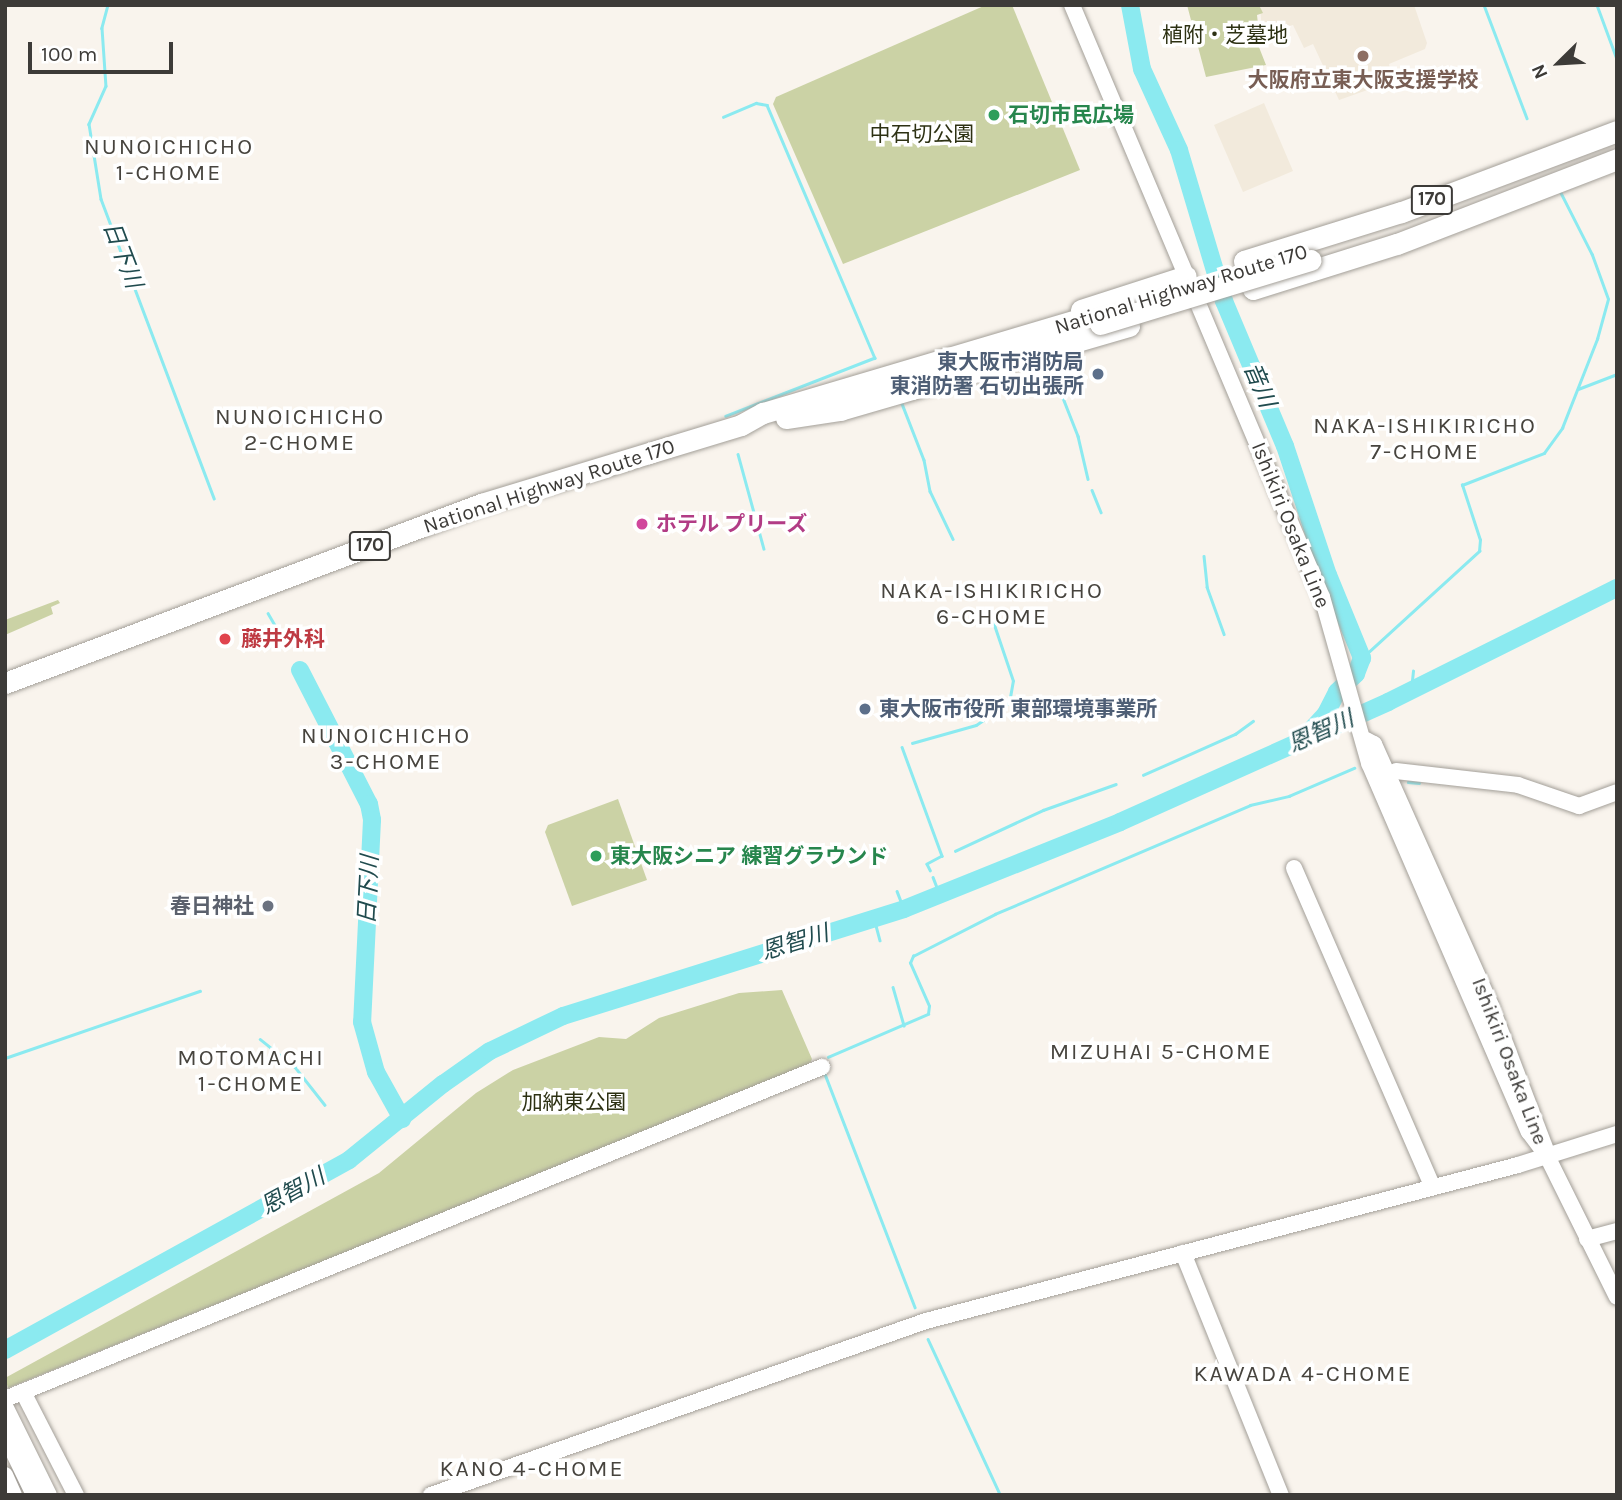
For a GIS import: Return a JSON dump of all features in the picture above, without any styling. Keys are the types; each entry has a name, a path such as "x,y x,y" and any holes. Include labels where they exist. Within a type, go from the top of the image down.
{"highway":[{"name":"170","path":"1617,131 1384,218 1244,261 1252,289 1397,244 1617,159"},
{"name":"National Highway Route 170","path":"1309,256 1617,141"},
{"name":"National Highway Route 170","path":"5,683 481,504 1416,226 1617,147"},
{"path":"792,411 843,382 1186,276"},
{"path":"792,411 840,410 1198,305"}],"street":[{"name":"Ishikiri Osaka Line","path":"1072,5 1322,597 1369,748 1529,1132 1547,1156 1617,1297"},
{"path":"1396,771 1518,785 1579,806 1617,792"},
{"path":"1294,868 1432,1186"},
{"path":"5,1399 822,1067"},
{"path":"431,1495 926,1321 1547,1156 1617,1134"},
{"path":"1587,1239 1617,1231"},
{"path":"1184,1253 1281,1495"},
{"path":"23,1392 76,1495"},
{"path":"5,1406 9,1429 34,1495"},
{"path":"9,1429 49,1495"},
{"path":"5,1475 14,1495"}],"shaded area":[{"name":"大阪府立東大阪支援学校","path":"1260,5 1414,5 1427,43 1425,49 1389,64 1393,81 1339,100 1313,44 1304,48 1293,25 1262,33"},
{"path":"1264,103 1293,171 1243,192 1214,125"}],"green space":[{"name":"中石切公園","path":"986,5 1012,5 1080,170 843,264 773,104 776,97"},
{"name":"植附・芝墓地","path":"1187,5 1259,5 1263,13 1257,15 1259,33 1255,37 1266,65 1206,77"},
{"path":"58,600 60,603 51,607 53,614 5,635 5,620"},
{"name":"東大阪シニア 練習グラウンド","path":"618,799 647,880 572,906 545,832 548,825"},
{"name":"加納東公園","path":"782,990 812,1059 809,1066 8,1388 5,1378 379,1173 476,1093 513,1070 599,1037 626,1039 659,1018 739,993"}],"waterway":[{"name":"日下川","path":"108,5 102,28 106,86 89,124 101,199 214,498"},
{"name":"音川","path":"1130,5 1142,69 1179,150 1224,301 1285,446 1328,575 1362,658 1356,674 1337,692 1326,714 1310,731"},
{"path":"1484,5 1527,118"},
{"path":"1597,5 1617,59"},
{"path":"723,117 756,103 767,105 875,358 726,416"},
{"path":"1362,658 1479,551 1480,540 1462,485 1544,453 1562,428 1597,339 1608,299 1592,255 1559,190"},
{"path":"1578,389 1617,374"},
{"path":"1054,375 1078,436 1088,479"},
{"path":"901,401 924,460 930,491 953,539"},
{"path":"738,454 764,549"},
{"path":"1092,490 1101,512"},
{"path":"1204,556 1207,587 1224,634"},
{"name":"恩智川","path":"5,1350 349,1160 443,1084 490,1051 563,1016 904,909 1120,822 1388,702 1617,588"},
{"path":"912,743 976,725 1009,703 1013,681 989,610"},
{"name":"日下川","path":"268,613 284,641"},
{"name":"音川","path":"1355,657 1358,650"},
{"name":"日下川","path":"300,670 369,804 372,820 362,1022 376,1072 402,1119"},
{"path":"1411,690 1413,671"},
{"path":"1143,775 1235,734 1253,721"},
{"path":"1292,735 1296,744"},
{"path":"902,747 942,856 927,864 930,870"},
{"path":"828,1057 928,1014 929,1006 910,963 913,956 995,914 1250,805 1289,796 1354,768"},
{"path":"1408,782 1419,783"},
{"path":"955,851 1043,810 1116,784"},
{"path":"933,877 940,895"},
{"path":"897,891 904,909"},
{"path":"874,918 880,940"},
{"path":"893,987 904,1025"},
{"path":"5,1058 200,991"},
{"path":"260,1039 295,1067 325,1105"},
{"path":"825,1074 915,1307"},
{"path":"928,1339 999,1492"}],"place":[{"name":"大阪府立東大阪支援学校","path":"1363,56"},
{"name":"石切市民広場","path":"994,115"},
{"name":"東大阪市消防局 東消防署 石切出張所","path":"1098,374"},
{"name":"ホテル プリーズ","path":"642,524"},
{"name":"藤井外科","path":"225,639"},
{"name":"東大阪市役所 東部環境事業所","path":"865,709"},
{"name":"東大阪シニア 練習グラウンド","path":"596,856"},
{"name":"春日神社","path":"268,906"}],"district":[{"name":"NUNOICHICHO 1-CHOME","path":"169,160"},
{"name":"NUNOICHICHO 2-CHOME","path":"300,430"},
{"name":"NAKA-ISHIKIRICHO 7-CHOME","path":"1425,439"},
{"name":"NAKA-ISHIKIRICHO 6-CHOME","path":"992,604"},
{"name":"NUNOICHICHO 3-CHOME","path":"386,749"},
{"name":"MIZUHAI 5-CHOME","path":"1161,1052"},
{"name":"MOTOMACHI 1-CHOME","path":"251,1071"},
{"name":"KAWADA 4-CHOME","path":"1303,1374"},
{"name":"KANO 4-CHOME","path":"532,1469"}]}
